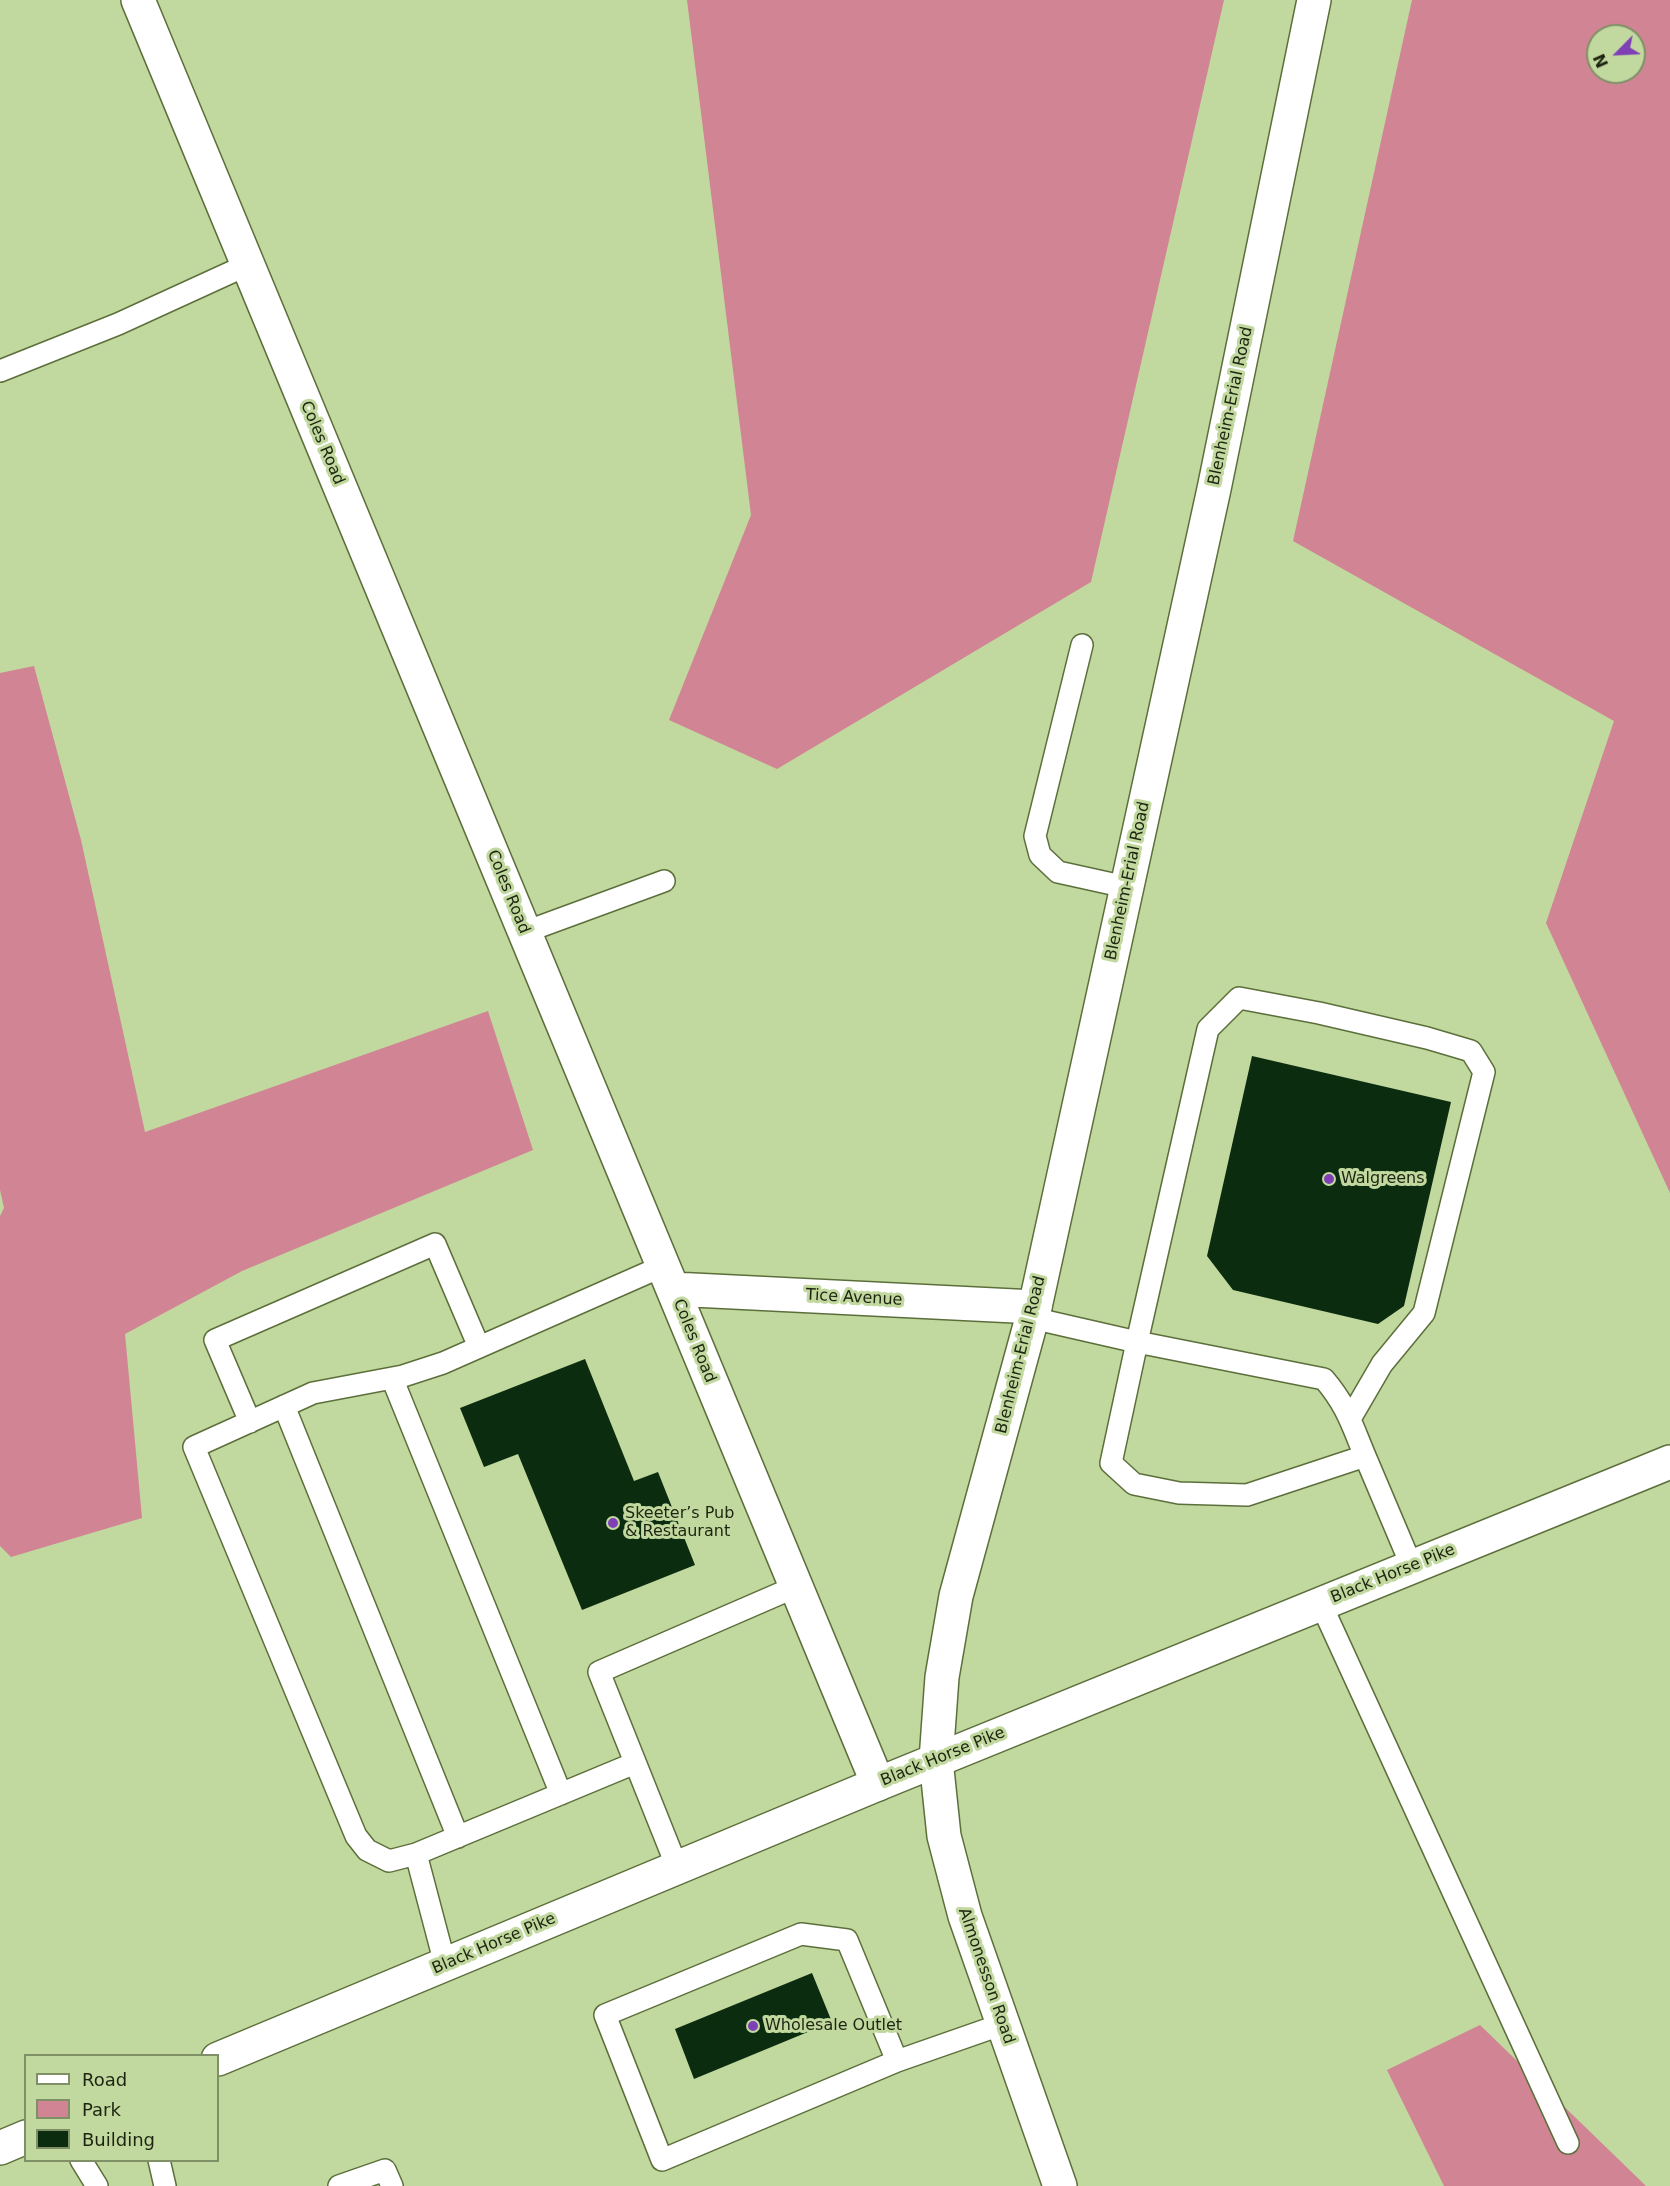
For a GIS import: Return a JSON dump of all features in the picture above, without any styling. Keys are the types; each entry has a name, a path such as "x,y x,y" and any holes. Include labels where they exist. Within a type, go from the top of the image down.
{"main road":[{"name":"Coles Road","path":"138,0 878,1784"},
{"name":"Blenheim-Erial Road","path":"936,1760 942,1677 956,1596 1033,1313 1211,500 1314,0"},
{"name":"Tice Avenue","path":"668,1277 1033,1313"},
{"name":"Black Horse Pike","path":"219,2059 936,1760 1670,1462"},
{"name":"Almonesson Road","path":"936,1760 944,1836 964,1916 1060,2186"},
{"path":"0,2148 24,2138"}],"lane":[{"path":"0,371 118,324 247,265"},
{"path":"1082,645 1035,836 1040,855 1058,873 1126,887"},
{"path":"525,932 664,881"},
{"path":"1350,1419 1382,1364 1424,1312 1484,1072 1470,1052 1427,1038 1319,1012 1239,998 1208,1029 1111,1463 1134,1484 1179,1493 1247,1495 1365,1456"},
{"path":"250,1422 215,1340 435,1245 479,1347"},
{"path":"635,1763 416,1854 389,1861 367,1850 356,1836 194,1447 313,1393 392,1378 443,1363 479,1347 668,1277"},
{"path":"1033,1313 1137,1342 1324,1379 1343,1401 1412,1567"},
{"path":"392,1378 561,1794"},
{"path":"284,1406 458,1837"},
{"path":"677,1867 599,1672 795,1587"},
{"path":"1321,1604 1568,2143"},
{"path":"416,1854 445,1964"},
{"path":"897,2061 847,1940 801,1934 605,2015 662,2160 897,2061 1003,2024"},
{"path":"82,2162 97,2186"},
{"path":"159,2162 165,2186"},
{"path":"339,2186 385,2170 392,2186"}],"green space":[{"path":"687,0 1224,0 1091,582 777,769 669,720 751,515"},
{"path":"1412,0 1670,0 1670,1193 1546,923 1614,721 1293,541"},
{"path":"34,666 81,840 145,1132 488,1011 533,1150 242,1271 125,1334 142,1518 11,1557 0,1546 0,1216 4,1208 0,1190 0,673"},
{"path":"1480,2025 1646,2186 1444,2186 1387,2070"}],"building":[{"name":"Walgreens","path":"1252,1056 1451,1102 1404,1306 1378,1324 1233,1290 1207,1256"},
{"name":"Skeeter’s Pub & Restaurant","path":"585,1359 634,1481 658,1472 695,1565 582,1610 518,1454 484,1467 460,1408"},
{"name":"Wholesale Outlet","path":"812,1973 832,2022 694,2079 675,2029"}],"place":[{"name":"Walgreens","path":"1329,1179"},
{"name":"Skeeter’s Pub & Restaurant","path":"613,1523"},
{"name":"Wholesale Outlet","path":"753,2026"}]}
